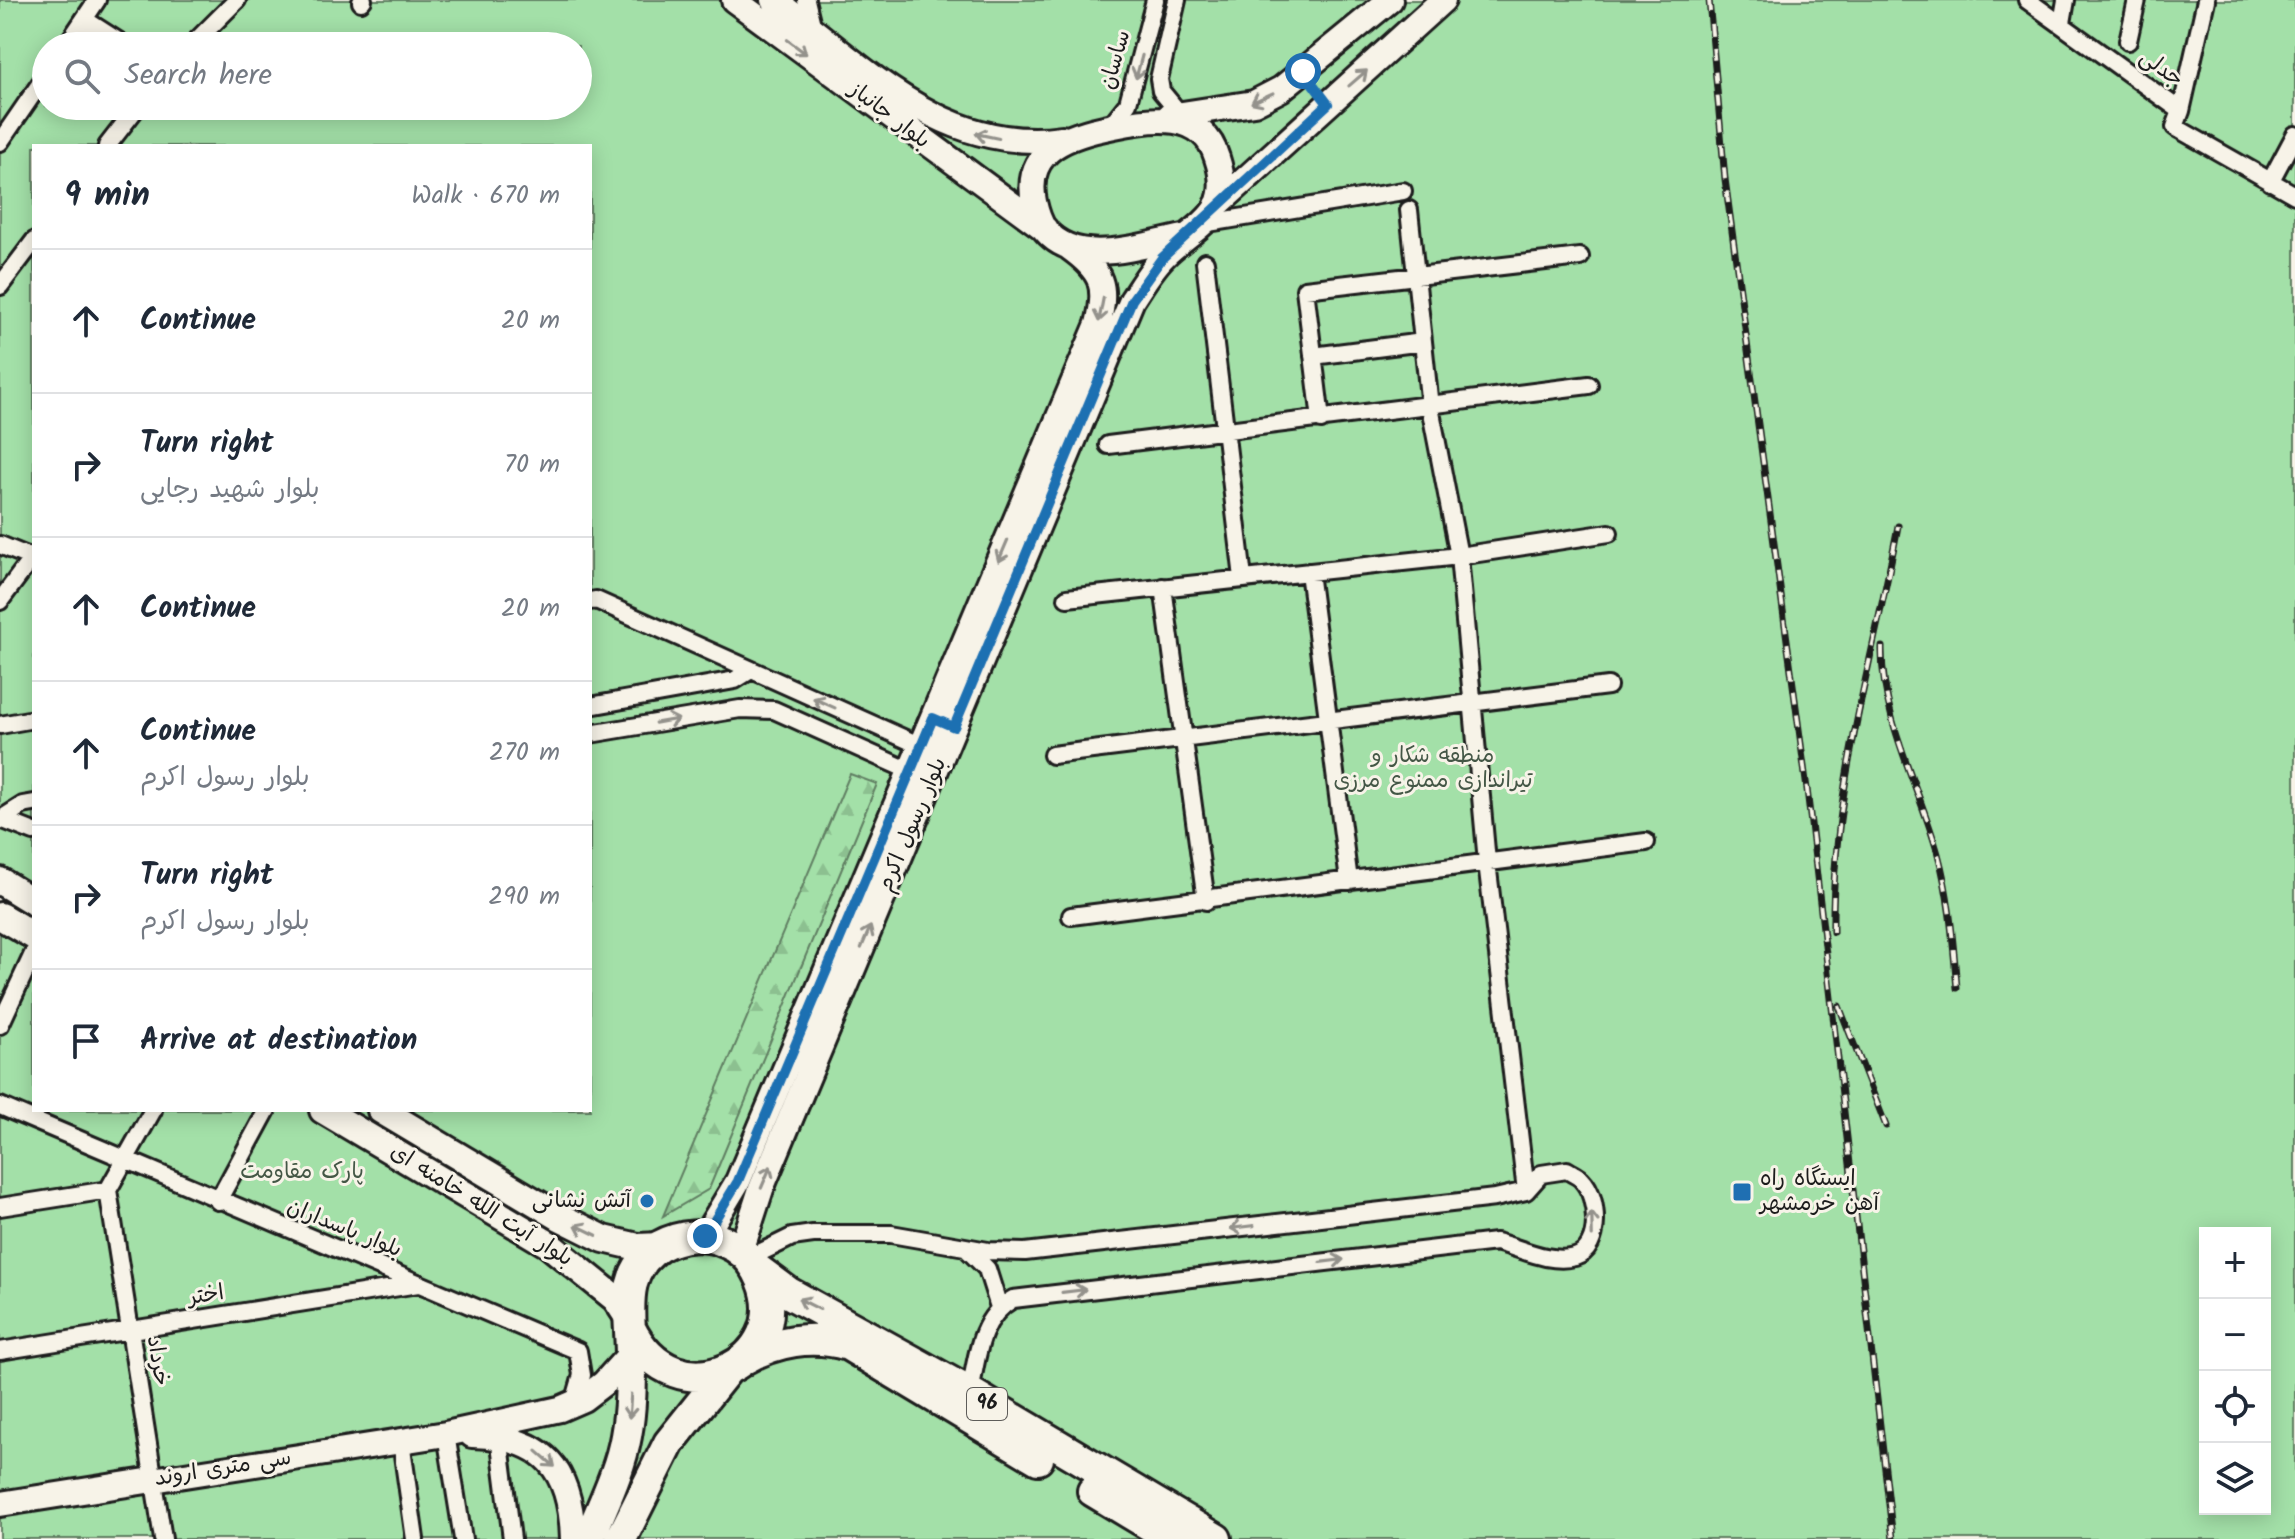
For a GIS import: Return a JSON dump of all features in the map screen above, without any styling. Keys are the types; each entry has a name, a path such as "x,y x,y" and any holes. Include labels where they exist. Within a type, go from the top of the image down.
{"highway":[{"path":"589,1539 625,1441 629,1291 638,1269 661,1246 690,1236 705,1236"},
{"name":"96","path":"705,1236 750,1260 789,1293 970,1393 1216,1539"},
{"name":"96","path":"621,1539 669,1443 765,1327 766,1288 750,1260"},
{"name":"96","path":"629,1332 652,1360 669,1371 699,1376 736,1364 764,1348 787,1342 830,1340 848,1345 1173,1539"}],"main road":[{"name":"بلوار جانباز","path":"734,0 1045,230"},
{"name":"بلوار جانباز","path":"774,0 918,109 947,124 1013,141 1064,138"},
{"path":"1390,0 1303,71 1254,103 1152,118 1064,138 1049,148 1033,175 1036,213 1045,230 1068,247 1087,252 1192,231 1443,0"},
{"path":"1303,71 1328,104"},
{"path":"1152,118 1189,124 1205,136 1220,167 1222,189 1217,205"},
{"name":"بلوار رسول اکرم","path":"705,1236 738,1181 921,746 944,722 1132,300 1162,258 1192,231"},
{"name":"بلوار رسول اکرم","path":"750,1260 761,1189 1098,324 1104,300 1100,280 1089,262 1068,247"},
{"path":"0,881 32,901"},
{"path":"0,916 32,935"},
{"name":"بلوار آیت الله خامنه ای","path":"326,1112 548,1244 616,1299 629,1332"},
{"name":"بلوار آیت الله خامنه ای","path":"384,1112 604,1239 638,1247 661,1246"},
{"path":"446,1434 574,1403 604,1383 629,1332"},
{"path":"446,1434 499,1436 532,1447 551,1460 562,1475 572,1513 573,1539"},
{"name":"سی متری اروند","path":"0,1504 446,1434"}],"street":[{"path":"75,32 97,0"},
{"path":"205,32 237,0"},
{"path":"806,0 813,29"},
{"name":"ساسان","path":"1109,127 1128,103 1155,0"},
{"name":"ساسان","path":"1177,0 1159,79 1161,91 1180,114"},
{"name":"جدلی","path":"2027,0 2181,111 2175,127 2295,195"},
{"path":"2062,23 2066,0"},
{"path":"2128,41 2137,0"},
{"path":"2181,111 2206,0"},
{"path":"84,19 104,32"},
{"path":"0,142 32,95"},
{"path":"109,144 127,120"},
{"path":"2270,182 2295,135"},
{"path":"1192,231 1403,191"},
{"path":"1409,210 1430,407 1459,556 1487,862 1526,1191"},
{"path":"0,286 32,244"},
{"path":"1321,420 1305,289 1580,257"},
{"path":"1205,262 1223,432 1243,578"},
{"path":"1313,356 1423,342"},
{"path":"1108,445 1589,385"},
{"path":"1067,598 1459,556 1609,533"},
{"path":"0,545 32,558 0,601"},
{"path":"1309,572 1349,881"},
{"path":"1163,587 1206,901"},
{"path":"592,601 921,746"},
{"path":"592,706 735,680 751,670"},
{"path":"735,680 740,709"},
{"path":"1052,755 1608,686"},
{"path":"592,734 740,709 774,710 910,771"},
{"path":"0,725 32,719"},
{"path":"864,750 875,726"},
{"path":"0,818 32,803"},
{"path":"0,818 32,831"},
{"path":"1071,916 1646,842"},
{"path":"0,1025 32,956"},
{"name":"بلوار پاسداران","path":"0,1106 38,1116 218,1201 578,1351 582,1375 574,1403"},
{"path":"0,1207 108,1190 152,1112"},
{"path":"218,1201 266,1112"},
{"path":"750,1260 782,1241 813,1234 891,1234 965,1247 1025,1252 1495,1198 1526,1191 1541,1174 1567,1170 1582,1180 1590,1192 1595,1231 1589,1247 1577,1257 1551,1259 1496,1242 1013,1299 999,1307 983,1332 970,1393"},
{"name":"خرداد","path":"108,1190 163,1539"},
{"path":"965,1247 987,1269 999,1307"},
{"name":"اختر","path":"0,1351 419,1284"},
{"path":"446,1434 463,1539"},
{"path":"499,1436 512,1539"},
{"path":"401,1441 415,1539"}],"green space":[{"name":"منطقه شکار و تیراندازی ممنوع مرزی","path":"0,0 2295,0 2295,1539 0,1539"},
{"path":"850,774 877,784 709,1189 663,1216"}],"railway":[{"path":"1709,0 1725,179 1807,789 1893,1539"},
{"path":"1833,932 1834,881 1846,778 1898,526"},
{"path":"1882,647 1883,674 1894,726 1942,871 1957,988"},
{"path":"1839,1006 1886,1126"}],"place":[{"name":"ایستگاه راه آهن خرمشهر","path":"1742,1192"},
{"name":"آتش نشانی","path":"647,1201"}],"route":[{"path":"705,1236 738,1181 933,718 954,727 1132,300 1162,258 1328,104 1303,71"}],"park label":[{"name":"پارک مقاومت","path":"302,1172"}]}
